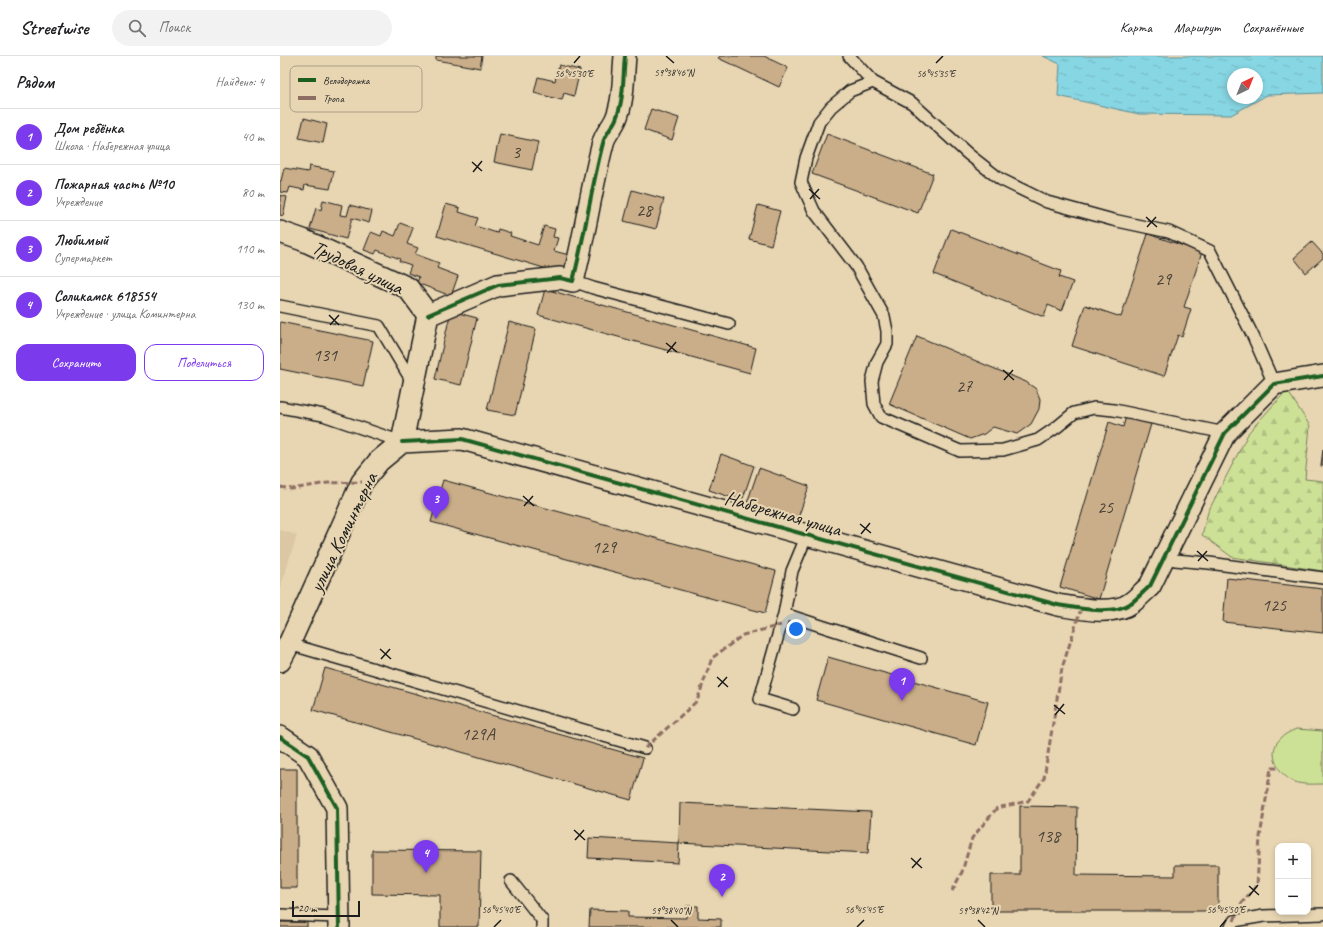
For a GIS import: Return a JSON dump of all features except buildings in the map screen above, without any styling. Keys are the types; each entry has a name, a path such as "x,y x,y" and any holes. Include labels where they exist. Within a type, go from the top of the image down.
{"street":[{"path":"402,442 428,315 498,285 560,278 573,280 582,247 592,187 603,140 616,120 622,98 625,56"},
{"name":"Трудовая улица","path":"280,232 303,240 408,288 428,315"},
{"path":"1165,555 1225,433 1274,384 1323,376"},
{"name":"Набережная улица","path":"402,442 462,439 1058,605 1081,609 1110,610 1130,604 1150,586 1165,555"},
{"name":"улица Коминтерна","path":"285,653 362,482 379,461 402,442"},
{"path":"280,737 308,756 338,808 338,922"}],"lane":[{"path":"849,56 873,82 912,103 968,154 1000,179 1047,202 1113,220 1169,232 1210,252 1253,336 1274,384"},
{"path":"873,82 850,91 831,107 819,122 806,158 801,182 814,211 856,266 884,316 887,331 886,344 877,362 872,381 874,404 881,417 960,451 1003,450 1038,440 1074,413 1094,408 1114,410 1225,433"},
{"path":"573,280 593,288 729,324"},
{"path":"280,306 379,326 414,384"},
{"name":"Набережная улица","path":"280,407 323,415 402,442"},
{"path":"793,709 760,699 784,614 792,570 807,535"},
{"path":"1165,555 1175,560 1323,578"},
{"path":"784,614 920,658"},
{"path":"285,653 645,748"},
{"path":"511,881 542,920 542,927"},
{"path":"280,914 338,922"},
{"path":"1231,927 1234,921 1264,916 1323,914"}],"shaded area":[{"path":"280,530 297,535 280,589"}],"green space":[{"path":"1287,390 1310,426 1305,479 1323,481 1323,571 1232,557 1202,535 1208,512 1249,432"},
{"path":"1296,729 1323,731 1323,784 1305,784 1295,782 1284,775 1276,764 1274,751 1276,745 1283,736"}],"water":[{"path":"1043,56 1323,56 1323,93 1267,95 1263,97 1263,68 1227,68 1227,104 1251,104 1231,115 1139,114 1058,96 1060,64"}],"marked path":[{"path":"280,487 292,489 328,483 362,482"},
{"path":"952,891 962,872 972,838 997,808 1028,801 1044,778 1062,668 1081,609"},
{"path":"645,748 697,701 712,658 743,635 781,625"},
{"path":"1234,921 1240,905 1257,885 1260,837 1271,768 1277,768"}],"cycle path":[{"path":"428,315 498,285 560,278 573,281 603,143 619,112 623,88 625,56"},
{"path":"402,442 462,439 1058,605 1105,610 1124,607 1134,601 1150,586 1225,433 1274,384 1323,376"},
{"path":"280,737 308,756 337,808 339,927"}],"place":[{"name":"Любимый","path":"436,519"},
{"name":"Дом ребёнка","path":"902,701"},
{"name":"Соликамск 618554","path":"426,873"},
{"name":"Пожарная часть №10","path":"722,897"}]}
